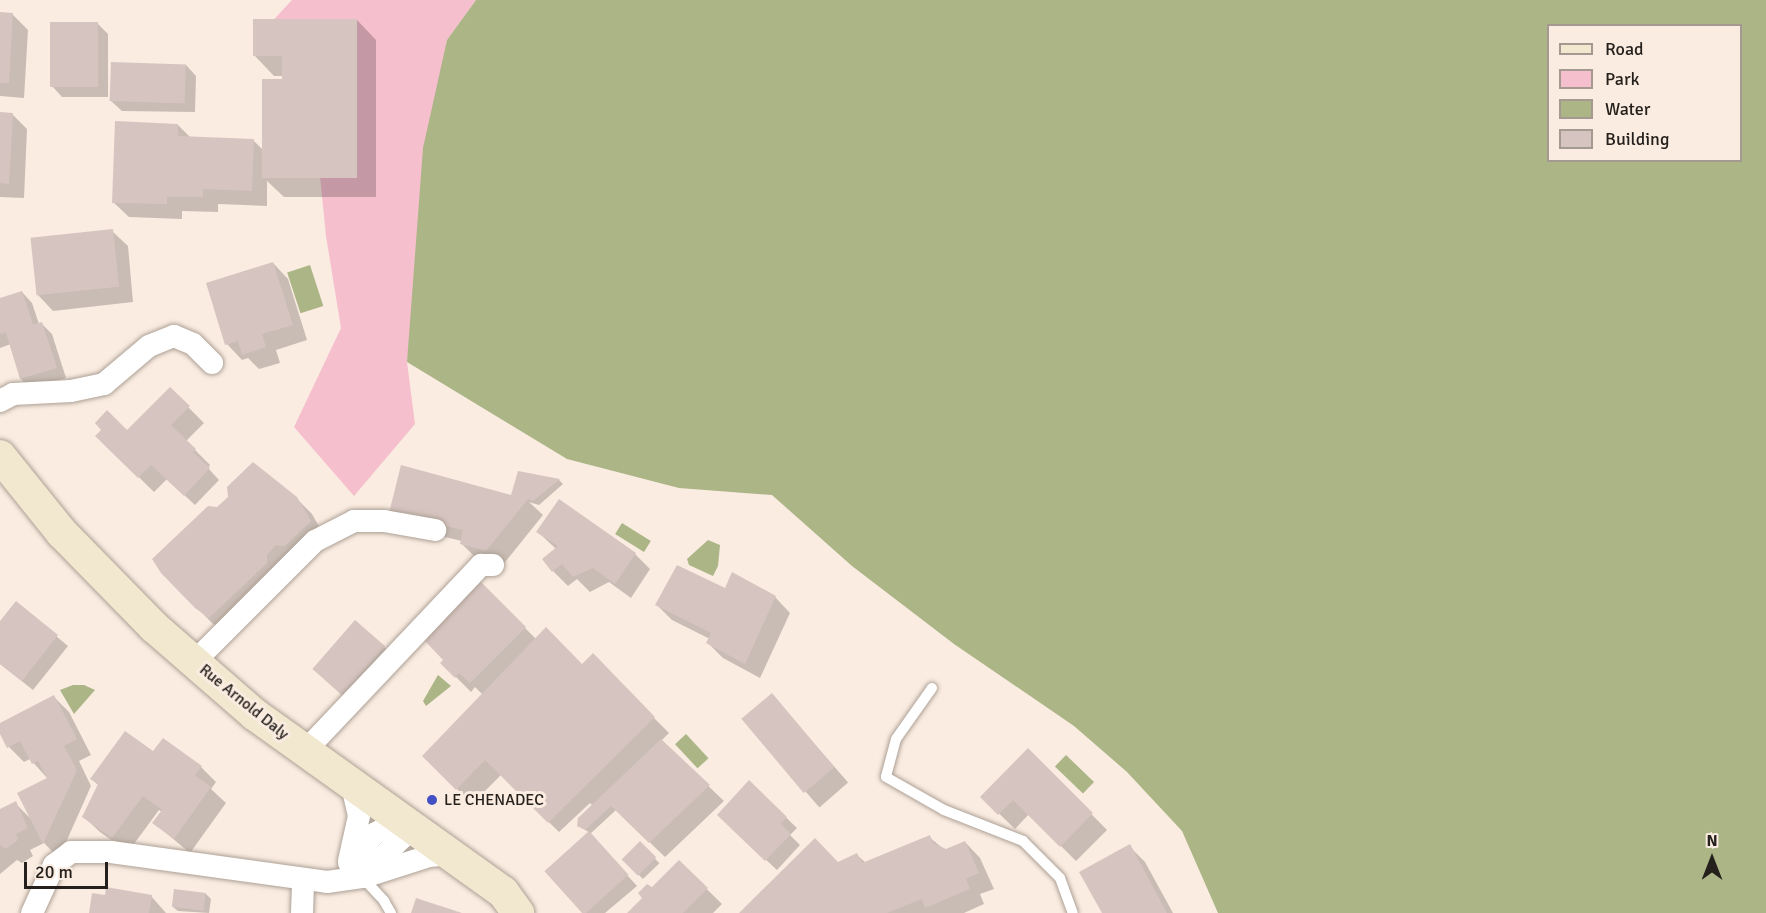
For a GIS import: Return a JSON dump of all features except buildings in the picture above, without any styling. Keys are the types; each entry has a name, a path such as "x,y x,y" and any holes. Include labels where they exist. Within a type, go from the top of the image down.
{"street":[{"path":"0,401 13,394 71,391 104,384 149,346 174,336 193,344 212,363"},
{"name":"Rue Arnold Daly","path":"0,456 62,533 154,627 254,714 503,892 518,913"},
{"path":"194,662 315,541 354,521 384,521 435,530"},
{"path":"306,750 481,565 493,566"},
{"path":"351,782 359,816 356,870"},
{"path":"356,870 404,837 402,818"},
{"path":"32,913 54,865 71,852 111,852 303,881 327,882 356,870 451,854"},
{"path":"302,913 303,881"}],"lane":[{"path":"932,688 896,739 886,777 944,810 1023,841 1060,878 1073,913"},
{"path":"356,870 384,901 391,913"}],"green space":[{"path":"292,0 476,0 447,40 407,362 415,424 354,496 294,427 341,328 326,236 320,176 346,140 265,29"}],"water":[{"path":"476,0 1766,0 1766,913 1218,913 1182,831 1127,772 1074,726 954,644 852,566 772,495 679,488 567,459 407,362 423,148 447,40"},
{"path":"310,265 323,306 300,313 287,272"},
{"path":"622,523 651,541 644,552 615,534"},
{"path":"708,540 720,545 718,566 713,576 689,565 687,559"},
{"path":"438,675 451,686 426,706 423,701"},
{"path":"73,685 84,685 95,690 74,714 60,690"},
{"path":"686,734 709,758 698,768 675,744"},
{"path":"1066,755 1094,782 1083,794 1055,767"}],"place":[{"name":"LE CHENADEC","path":"432,800"}]}
